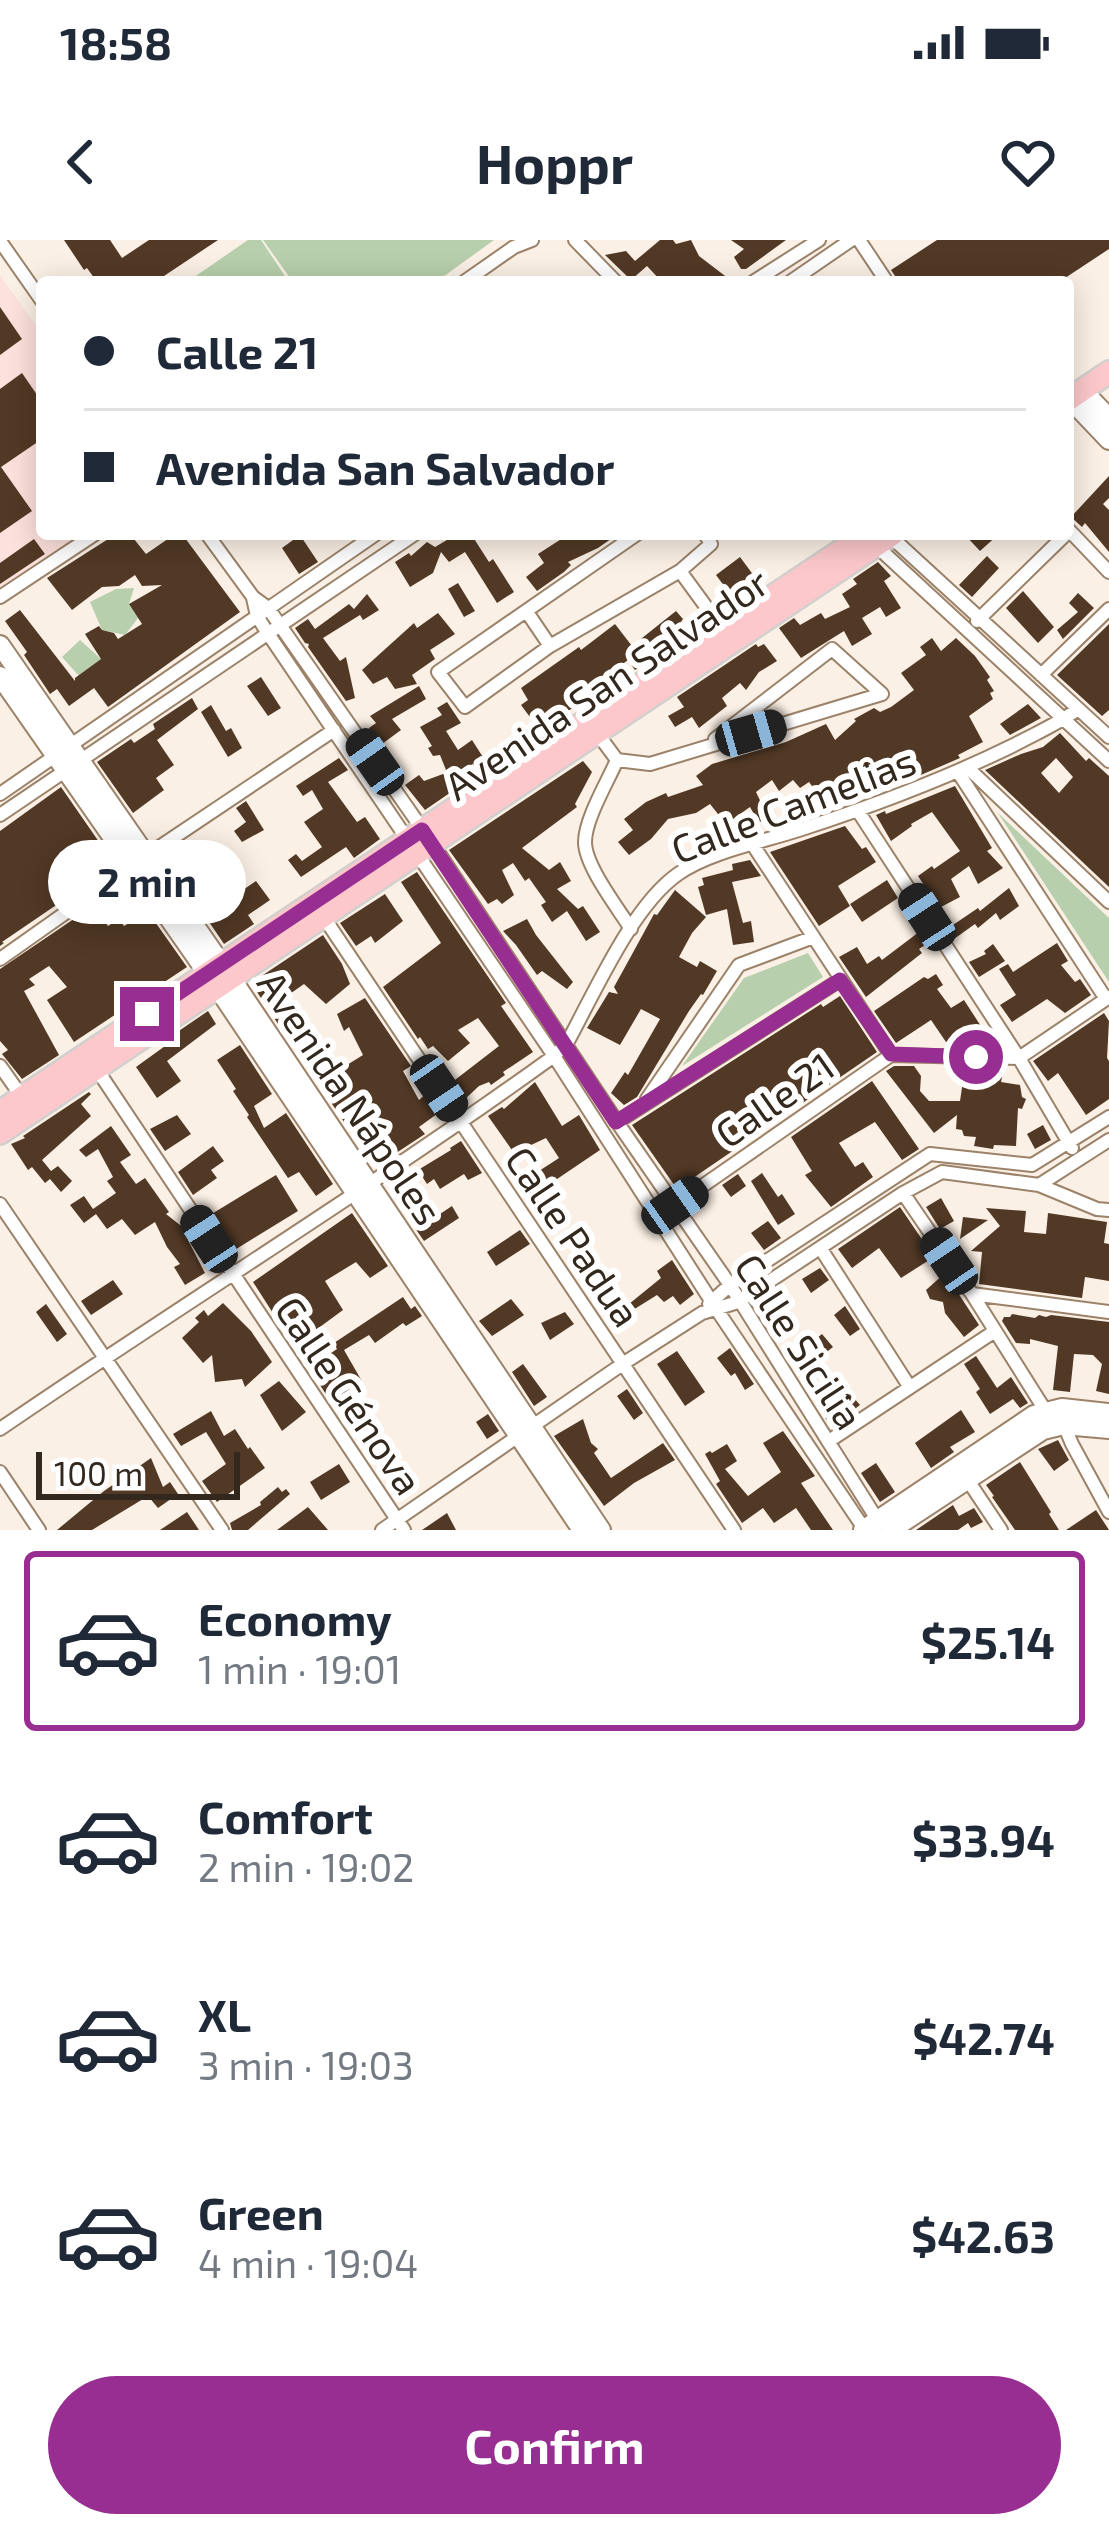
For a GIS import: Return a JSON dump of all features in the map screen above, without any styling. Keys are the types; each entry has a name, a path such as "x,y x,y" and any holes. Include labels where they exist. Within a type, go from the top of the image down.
{"main road":[{"path":"1081,400 1109,372"},
{"path":"1081,400 1109,418"},
{"path":"1081,400 1109,440"},
{"name":"Avenida San Salvador","path":"0,1132 92,1061 420,841 723,629 870,540"},
{"name":"Avenida San Salvador","path":"219,976 323,916 420,841 597,733 871,540"},
{"name":"Avenida Nápoles","path":"0,645 68,758 526,1432 602,1530"},
{"name":"Avenida Nápoles","path":"0,676 68,758"},
{"name":"Avenida San Salvador","path":"0,1112 92,1061"},
{"path":"874,1528 1024,1420 1062,1408 1109,1413"},
{"path":"874,1528 1053,1426 1109,1430"},
{"name":"Avenida Nápoles","path":"526,1432 582,1530"}],"street":[{"path":"473,276 532,240"},
{"path":"575,240 610,276"},
{"path":"762,276 819,240"},
{"path":"799,276 855,240 882,276"},
{"path":"0,241 36,292"},
{"path":"1074,537 1109,572"},
{"path":"0,597 86,540"},
{"name":"Calle Sicilia","path":"211,540 567,1043 730,1285 829,1441 874,1528"},
{"path":"0,815 262,612 367,540"},
{"path":"0,794 68,758 406,540"},
{"path":"629,540 438,672 465,707 550,646 680,571 707,540"},
{"path":"881,540 968,631 1109,761"},
{"path":"882,540 980,618 1108,734"},
{"path":"968,631 1059,540"},
{"path":"680,571 723,629"},
{"path":"1041,675 1109,609"},
{"path":"527,612 550,646"},
{"name":"Calle Sicilia","path":"273,628 334,730 420,841 710,1308 874,1528"},
{"path":"597,733 617,760 650,764 882,694 832,649 707,746"},
{"name":"Calle Camelias","path":"0,1429 363,1189 554,1056 567,1043 631,929 678,874 963,770 1078,709"},
{"path":"0,959 334,730"},
{"path":"617,760 585,843 588,859 631,929"},
{"path":"963,770 1109,902"},
{"path":"963,770 1108,998 1019,1058"},
{"path":"858,811 1019,1058 1078,1160"},
{"path":"753,845 891,1054"},
{"name":"Calle Padua","path":"323,916 734,1530"},
{"path":"643,1104 740,964 812,938"},
{"path":"616,1122 840,980"},
{"name":"Calle 21","path":"675,1205 891,1054 1019,1058"},
{"name":"Calle Génova","path":"92,1061 401,1525"},
{"path":"0,1066 22,1097"},
{"path":"382,1530 401,1525 526,1432 710,1308 730,1285 930,1154 1032,1165 1109,1117"},
{"path":"1039,1185 1109,1140"},
{"path":"710,1308 738,1301 942,1172 1039,1185 1109,1210"},
{"path":"903,1193 1045,1410"},
{"path":"0,1204 222,1530"},
{"path":"821,1249 909,1386"},
{"path":"972,1294 1109,1312"},
{"path":"829,1441 995,1331"},
{"path":"1064,1425 1109,1512"},
{"path":"0,1472 39,1530"},
{"path":"967,1479 1001,1530"}],"shaded area":[{"path":"0,275 36,326 36,540 72,540 0,591"}],"green space":[{"path":"248,240 261,240 285,276 196,276"},
{"path":"263,240 494,240 444,276 289,276"},
{"path":"134,588 129,604 138,618 125,635 102,630 90,602 116,589"},
{"path":"80,640 101,659 79,676 62,657"},
{"path":"998,813 1109,918 1109,982"},
{"path":"808,953 823,977 682,1066 744,978"}],"building":[{"path":"64,240 110,240 122,258 149,240 218,240 164,276 93,276"},
{"path":"660,240 676,244 691,240 699,256 725,276 656,276 647,266 636,276 627,276 605,255 626,251 635,261"},
{"path":"731,240 786,240 741,269 734,257 744,249"},
{"path":"937,240 1109,240 1109,249 1068,276 895,276 891,270"},
{"path":"0,307 22,339 0,355"},
{"path":"22,373 36,393 36,443 1,467 32,511 0,533 0,389"},
{"path":"1109,476 1109,498 1103,504 1109,510 1109,552 1085,523 1082,527 1074,520 1074,514"},
{"path":"34,539 45,554 0,584 0,563"},
{"path":"107,540 135,540 146,554 166,540 186,540 240,612 108,707 94,688 69,706 57,689 50,694 5,621 20,610 75,681 101,659 85,634 99,626 118,639 142,624 129,604 162,585 142,586 135,575 119,586 102,587 72,610 47,578"},
{"path":"293,540 303,540 318,562 299,574 282,548"},
{"path":"447,540 475,540 514,592 497,603 465,552 449,562 441,552 433,573 410,587 395,562 427,542 435,547"},
{"path":"560,540 609,540 568,562 571,565 564,572 537,591 526,577 544,563 538,554"},
{"path":"970,540 992,540 980,551"},
{"path":"987,556 999,568 972,597 959,585"},
{"path":"740,557 760,584 736,602 716,575"},
{"path":"878,562 891,576 884,581 901,608 886,617 880,607 862,618 872,634 852,646 844,631 801,658 779,628 794,618 800,625 821,613 825,619 850,607 842,594 857,584 853,579"},
{"path":"458,583 475,611 464,617 448,589"},
{"path":"1023,591 1054,627 1038,643 1006,608"},
{"path":"1078,593 1094,608 1063,639 1057,630 1078,612 1069,603"},
{"path":"367,594 379,610 363,620 360,615 323,638 340,661 346,657 355,698 346,701 295,628 308,619 315,629 349,604 354,609"},
{"path":"676,611 683,619 669,639 673,645 635,670 628,660 601,680 607,689 555,718 541,732 521,705 528,700 521,688 615,624 632,646"},
{"path":"438,613 455,634 430,650 435,659 412,675 417,684 395,689 387,677 373,684 362,670 414,623 417,628"},
{"path":"1109,624 1109,710 1102,716 1057,675"},
{"path":"932,638 941,651 956,638 975,656 994,691 990,693 993,699 969,716 983,742 958,755 960,758 907,781 894,764 863,777 874,793 852,801 849,797 829,809 809,782 800,788 793,780 779,791 772,780 756,792 767,815 759,823 750,807 726,824 710,804 696,813 668,819 629,855 618,842 633,830 624,819 666,793 668,797 703,785 696,776 712,764 786,742 826,724 835,740 854,719 874,708 880,712 891,707 914,690 901,673 926,655 920,647"},
{"path":"756,644 764,644 777,661 759,672 746,690 740,683 722,698 727,706 699,728 692,717 675,727 668,716 684,707 677,697"},
{"path":"261,677 281,708 268,716 247,686"},
{"path":"419,686 426,699 392,719 401,730 378,747 369,728 376,723 370,716"},
{"path":"192,698 198,709 157,740 174,765 156,778 164,790 133,813 97,762 155,729 153,724"},
{"path":"447,702 461,723 446,731 458,750 472,740 488,765 477,771 473,764 448,775 440,755 433,756 428,748 432,746 420,727 442,715 437,708"},
{"path":"1028,704 1041,718 1010,735 1000,724"},
{"path":"211,705 242,748 228,757 201,712"},
{"path":"1060,733 1086,761 1089,758 1109,776 1109,887 985,770 1043,747","holes":["1056,758 1073,777 1059,793 1041,773"]},
{"path":"339,758 348,770 328,782 357,822 365,817 380,839 354,858 346,847 301,877 288,860 296,854 302,861 322,847 304,822 323,809 312,790 303,796 296,786"},
{"path":"583,761 592,772 577,807 522,848 549,870 560,862 571,881 557,889 578,909 583,906 600,932 586,941 567,911 552,922 541,905 546,902 513,863 502,870 514,895 502,904 497,899 488,904 449,850"},
{"path":"443,774 457,788 425,810 405,785 419,775 424,781"},
{"path":"955,786 992,848 987,851 1003,868 978,884 969,866 951,879 960,897 939,908 918,876 960,851 932,812 891,841 876,815"},
{"path":"61,787 115,865 0,946 0,831"},
{"path":"246,801 264,830 242,842 234,831 246,822 236,808"},
{"path":"845,826 876,862 838,886 850,906 819,926 770,852"},
{"path":"750,860 761,876 732,882 743,923 751,921 754,942 733,945 727,909 706,915 698,887 704,885 702,878"},
{"path":"417,872 506,1003 501,1006 533,1052 463,1101 451,1083 499,1046 478,1018 458,1030 470,1043 448,1061 418,1039 383,987 441,943 401,882"},
{"path":"887,880 898,898 862,922 850,904"},
{"path":"256,881 270,900 248,915 254,924 224,944 205,916"},
{"path":"1009,888 1019,906 1000,920 996,913 954,939 947,929"},
{"path":"675,890 706,917 679,957 717,971 637,1097 624,1105 611,1093 625,1072 628,1075 660,1019 641,1009 620,1045 587,1028 609,992 618,994 614,987 654,914"},
{"path":"385,894 403,921 375,943 371,936 356,946 340,923"},
{"path":"93,906 108,926 119,919 124,926 148,912 187,967 74,1042 47,1000 67,987 49,966 29,979 35,985 24,991 59,1055 22,1079 2,1054 8,1050 0,1041 0,969"},
{"path":"527,919 573,982 567,989 542,971 537,975 503,931"},
{"path":"919,932 928,943 919,949 922,953 866,997 839,957 857,947 867,964 879,956 882,960"},
{"path":"323,935 350,984 326,1004 304,984 284,998 303,1022 299,1026 307,1039 294,1048 251,983"},
{"path":"1057,943 1068,961 1061,965 1091,995 1065,1013 1047,999 1012,1022 1000,1005 1016,995 999,969 1008,964 1013,972"},
{"path":"993,944 1005,961 979,977 969,962 986,954"},
{"path":"936,974 943,985 937,989 951,1008 964,1000 988,1037 969,1046 960,1033 946,1042 931,1020 896,1043 874,1011"},
{"path":"840,996 877,1052 677,1189 632,1125"},
{"path":"365,998 411,1066 403,1071 419,1100 427,1093 441,1111 419,1127 425,1134 384,1161 378,1149 367,1156 318,1083 363,1055 337,1014"},
{"path":"208,1011 216,1024 167,1061 181,1081 157,1098 136,1067"},
{"path":"1104,1013 1109,1021 1109,1099 1086,1115 1058,1073 1048,1081 1033,1061"},
{"path":"240,1045 272,1094 254,1106 264,1128 286,1113 333,1184 316,1196 299,1172 288,1178 247,1117 217,1060"},
{"path":"914,1066 921,1076 920,1091 929,1101 960,1101 965,1067 1003,1073 1001,1082 1020,1085 1026,1099 1022,1109 1018,1108 1016,1146 974,1146 976,1137 956,1129 957,1115 934,1133 886,1071"},
{"path":"872,1081 919,1149 902,1160 875,1122 839,1143 855,1167 863,1162 873,1177 831,1207 805,1175 812,1171 791,1137"},
{"path":"535,1082 562,1126 579,1115 600,1150 526,1200 516,1186 559,1158 546,1138 514,1153 488,1116 504,1109"},
{"path":"89,1092 81,1104 91,1116 42,1160 51,1171 58,1166 72,1181 61,1192 50,1179 45,1183 32,1167 28,1170 11,1144"},
{"path":"177,1115 191,1134 165,1151 150,1129"},
{"path":"1043,1125 1051,1140 1035,1149 1027,1134"},
{"path":"111,1126 131,1155 120,1162 136,1184 145,1178 166,1214 194,1236 188,1240 205,1273 185,1285 174,1267 180,1264 155,1222 135,1235 122,1219 107,1229 96,1214 84,1223 70,1205 84,1196 93,1209 116,1193 107,1181 113,1177 98,1149 86,1157 79,1150"},
{"path":"461,1141 482,1173 468,1180 464,1174 440,1189 434,1179 427,1184 418,1170"},
{"path":"213,1146 224,1161 211,1170 217,1178 193,1195 178,1172"},
{"path":"762,1173 795,1214 778,1225 751,1181"},
{"path":"738,1174 746,1186 731,1197 722,1185"},
{"path":"276,1175 298,1211 233,1251 210,1215"},
{"path":"941,1198 954,1221 940,1229 926,1207"},
{"path":"416,1199 425,1217 452,1206 459,1218 424,1241 401,1208"},
{"path":"900,1207 934,1257 901,1278 879,1248 852,1268 838,1249"},
{"path":"986,1208 1026,1211 1024,1232 1046,1234 1048,1213 1107,1222 1104,1243 1109,1244 1109,1281 1085,1277 1082,1298 979,1284 982,1252 971,1251 1000,1226"},
{"path":"352,1213 388,1266 370,1278 356,1262 325,1281 343,1310 294,1346 253,1282"},
{"path":"963,1217 988,1220 960,1239"},
{"path":"768,1221 781,1238 764,1250 751,1233"},
{"path":"520,1230 530,1244 496,1266 487,1252"},
{"path":"672,1260 694,1294 680,1305 673,1296 664,1302 657,1295 633,1310 629,1304 661,1278 657,1271"},
{"path":"820,1268 829,1280 811,1293 802,1279"},
{"path":"945,1273 979,1325 964,1337 945,1313 943,1302 930,1299 926,1290"},
{"path":"113,1280 123,1294 91,1315 81,1301"},
{"path":"403,1297 422,1316 375,1343 369,1335 344,1350 363,1383 331,1402 309,1368 337,1349 334,1343"},
{"path":"511,1299 524,1315 492,1336 479,1321"},
{"path":"223,1303 251,1331 272,1362 245,1387 242,1379 215,1382 212,1355 203,1363 182,1338 204,1310 208,1316"},
{"path":"46,1304 67,1334 57,1342 36,1312"},
{"path":"845,1306 860,1329 850,1336 834,1315"},
{"path":"565,1312 574,1324 550,1340 541,1323"},
{"path":"1012,1314 1109,1322 1109,1394 1096,1391 1102,1364 1093,1355 1074,1354 1070,1392 1053,1390 1058,1346 1030,1339 1030,1344 1016,1343 1002,1321"},
{"path":"822,1334 833,1347 802,1371 792,1359"},
{"path":"730,1348 754,1384 745,1390 735,1373 731,1376 717,1358"},
{"path":"677,1351 705,1392 685,1406 657,1364"},
{"path":"976,1356 997,1388 1011,1377 1028,1403 1020,1408 1013,1399 990,1414 964,1364"},
{"path":"523,1364 547,1397 534,1406 512,1372"},
{"path":"279,1381 306,1412 282,1431 260,1395"},
{"path":"627,1389 643,1413 634,1420 617,1396"},
{"path":"846,1389 860,1405 831,1427 818,1406"},
{"path":"961,1410 975,1432 950,1447 954,1452 931,1468 915,1443"},
{"path":"211,1411 224,1436 235,1429 265,1468 217,1502 202,1481 226,1464 206,1432 181,1446 173,1434"},
{"path":"488,1414 499,1431 487,1439 476,1422"},
{"path":"583,1419 598,1449 594,1453 611,1478 663,1443 675,1460 604,1506 554,1436"},
{"path":"783,1431 815,1476 801,1483 833,1530 811,1530 796,1508 774,1523 763,1508 742,1523 716,1484 720,1481 705,1454 727,1444 737,1461 725,1469 748,1496 781,1472 763,1443"},
{"path":"1058,1440 1069,1460 1054,1471 1038,1449"},
{"path":"151,1458 163,1487 170,1482 178,1494 158,1508 148,1496 92,1530 57,1530 104,1491"},
{"path":"1020,1462 1059,1530 1015,1530 992,1497 986,1485"},
{"path":"876,1463 895,1492 880,1502 861,1473"},
{"path":"339,1464 350,1482 321,1500 310,1482"},
{"path":"278,1487 290,1494 248,1530 232,1530 230,1523 261,1505"},
{"path":"953,1505 959,1516 974,1508 983,1522 971,1528 968,1523 958,1530 916,1530"},
{"path":"308,1507 328,1530 277,1530"},
{"path":"1096,1510 1109,1530 1066,1530"},
{"path":"187,1512 199,1530 160,1530"},
{"path":"447,1513 456,1530 422,1530"}],"route":[{"path":"147,1014 422,830 616,1122 840,980 891,1054 976,1057"}]}
